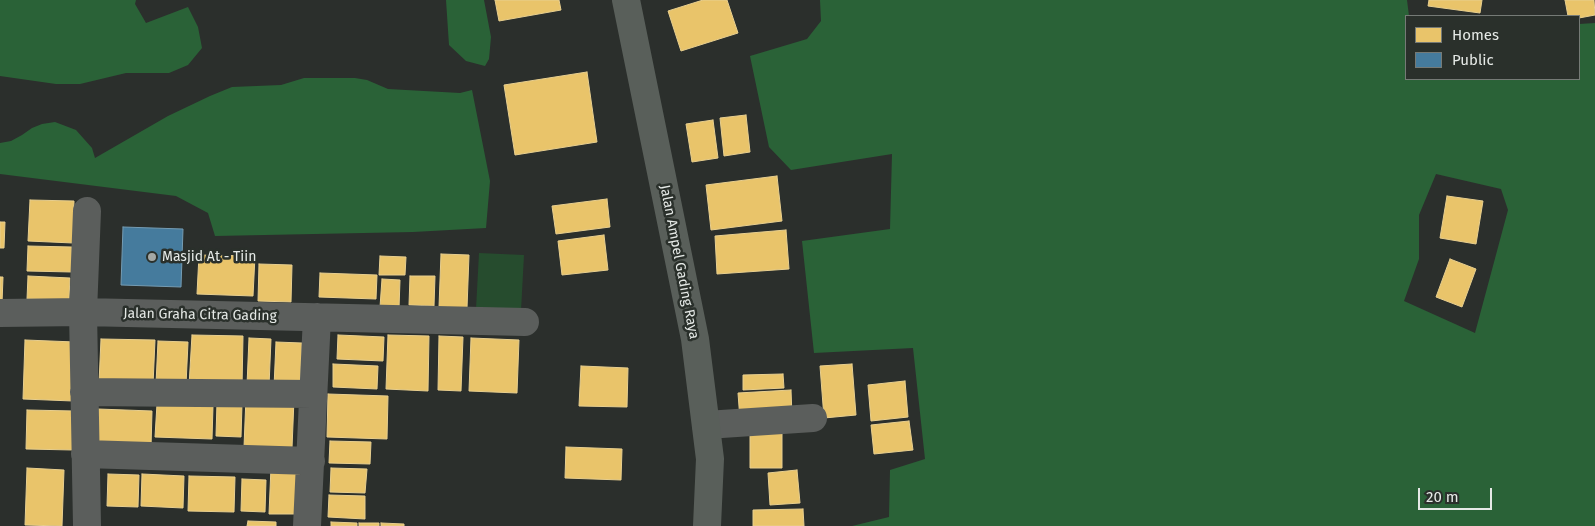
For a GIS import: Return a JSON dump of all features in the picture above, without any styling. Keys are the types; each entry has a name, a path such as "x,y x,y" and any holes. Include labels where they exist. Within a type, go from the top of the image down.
{"main road":[{"name":"Jalan Ampel Gading Raya","path":"626,0 695,339 710,459 707,526"}],"street":[{"path":"87,211 83,312 87,525"},
{"name":"Jalan Graha Citra Gading","path":"0,312 83,312 525,322"},
{"path":"307,526 318,317"},
{"path":"84,392 313,394"},
{"path":"706,425 813,418"},
{"path":"85,454 311,461"}],"green space":[{"path":"0,0 136,0 135,4 146,23 188,7 198,27 202,48 188,65 169,73 126,73 80,84 56,84 0,76"},
{"path":"446,0 484,0 491,37 489,59 485,66 466,61 449,45"},
{"path":"820,0 1407,0 1409,15 1405,15 1405,80 1580,80 1580,24 1595,23 1595,526 852,526 889,517 890,470 925,459 913,348 814,353 802,241 890,229 892,154 791,170 769,147 750,56 807,39 821,21","holes":["1436,174 1501,189 1508,210 1475,333 1404,301 1419,259 1419,215"]},
{"path":"304,78 355,78 367,80 388,89 460,93 472,90 490,181 486,228 413,232 215,236 208,213 176,196 0,174 0,143 11,141 42,124 55,122 76,130 92,148 95,158 168,116 232,87 281,85"},
{"path":"479,253 524,255 521,311 476,309"}],"building: Homes":[{"path":"495,0 559,0 561,10 499,21"},
{"path":"703,0 727,0 738,33 681,51 668,11"},
{"path":"1429,0 1482,0 1480,13 1428,6"},
{"path":"1565,0 1594,0 1595,15 1580,18 1580,15 1568,15"},
{"path":"587,72 597,142 515,155 504,85"},
{"path":"746,115 750,152 724,156 720,118"},
{"path":"713,120 718,158 692,162 686,124"},
{"path":"777,176 782,221 711,230 706,185"},
{"path":"1447,196 1483,201 1476,244 1440,238"},
{"path":"607,199 610,227 556,234 552,206"},
{"path":"30,200 74,201 73,243 28,241"},
{"path":"0,222 5,222 4,248 0,248"},
{"path":"786,230 789,269 717,274 715,236"},
{"path":"604,235 608,270 562,275 558,241"},
{"path":"28,246 72,247 72,272 27,271"},
{"path":"441,254 469,255 467,308 439,307"},
{"path":"199,255 255,256 253,296 197,294"},
{"path":"380,256 406,257 405,275 379,275"},
{"path":"1450,259 1476,269 1462,307 1436,297"},
{"path":"259,264 292,265 291,302 258,301"},
{"path":"320,273 377,275 376,299 319,297"},
{"path":"28,276 70,278 69,300 27,299"},
{"path":"410,276 435,276 434,306 409,305"},
{"path":"0,277 3,277 2,303 0,303"},
{"path":"382,279 400,280 399,308 380,307"},
{"path":"192,335 243,336 242,387 189,386"},
{"path":"338,335 384,337 383,361 337,359"},
{"path":"388,335 429,336 428,391 386,389"},
{"path":"439,336 463,337 461,391 438,390"},
{"path":"249,338 271,339 269,386 247,385"},
{"path":"471,338 519,340 517,393 469,391"},
{"path":"101,339 155,340 153,385 99,383"},
{"path":"25,340 75,342 73,401 23,399"},
{"path":"158,341 188,342 186,385 156,384"},
{"path":"276,342 302,343 300,388 274,387"},
{"path":"333,364 378,366 377,389 333,387"},
{"path":"852,364 856,415 824,418 820,366"},
{"path":"581,366 628,368 627,407 579,406"},
{"path":"783,374 784,388 743,390 743,375"},
{"path":"905,381 908,417 871,421 868,385"},
{"path":"791,390 792,416 740,420 738,393"},
{"path":"328,394 388,396 387,439 327,437"},
{"path":"246,397 294,399 292,448 244,447"},
{"path":"217,403 242,404 241,437 216,436"},
{"path":"157,404 213,406 212,439 155,437"},
{"path":"98,409 152,411 151,447 97,445"},
{"path":"27,410 74,411 73,450 26,449"},
{"path":"909,421 913,450 874,454 871,425"},
{"path":"782,430 782,468 750,468 750,431"},
{"path":"330,441 371,442 370,464 329,463"},
{"path":"566,447 622,449 621,480 565,478"},
{"path":"271,467 300,468 298,514 269,514"},
{"path":"27,468 64,470 62,526 25,525"},
{"path":"331,468 367,469 365,493 330,492"},
{"path":"797,470 800,503 770,505 768,473"},
{"path":"108,474 139,475 138,507 107,506"},
{"path":"142,474 184,476 183,508 141,506"},
{"path":"189,476 235,477 234,512 188,511"},
{"path":"242,479 266,480 265,512 241,511"},
{"path":"329,495 365,496 365,519 328,517"},
{"path":"803,509 804,526 753,526 753,510"},
{"path":"248,521 276,522 276,526 247,526"},
{"path":"331,522 357,523 357,526 331,526"},
{"path":"359,523 379,523 379,526 359,526"},
{"path":"381,523 404,524 404,526 381,526"}],"building: Public":[{"name":"Masjid At - Tiin","path":"123,227 183,229 181,287 121,285"}],"place":[{"name":"Masjid At - Tiin","path":"152,257"}]}
